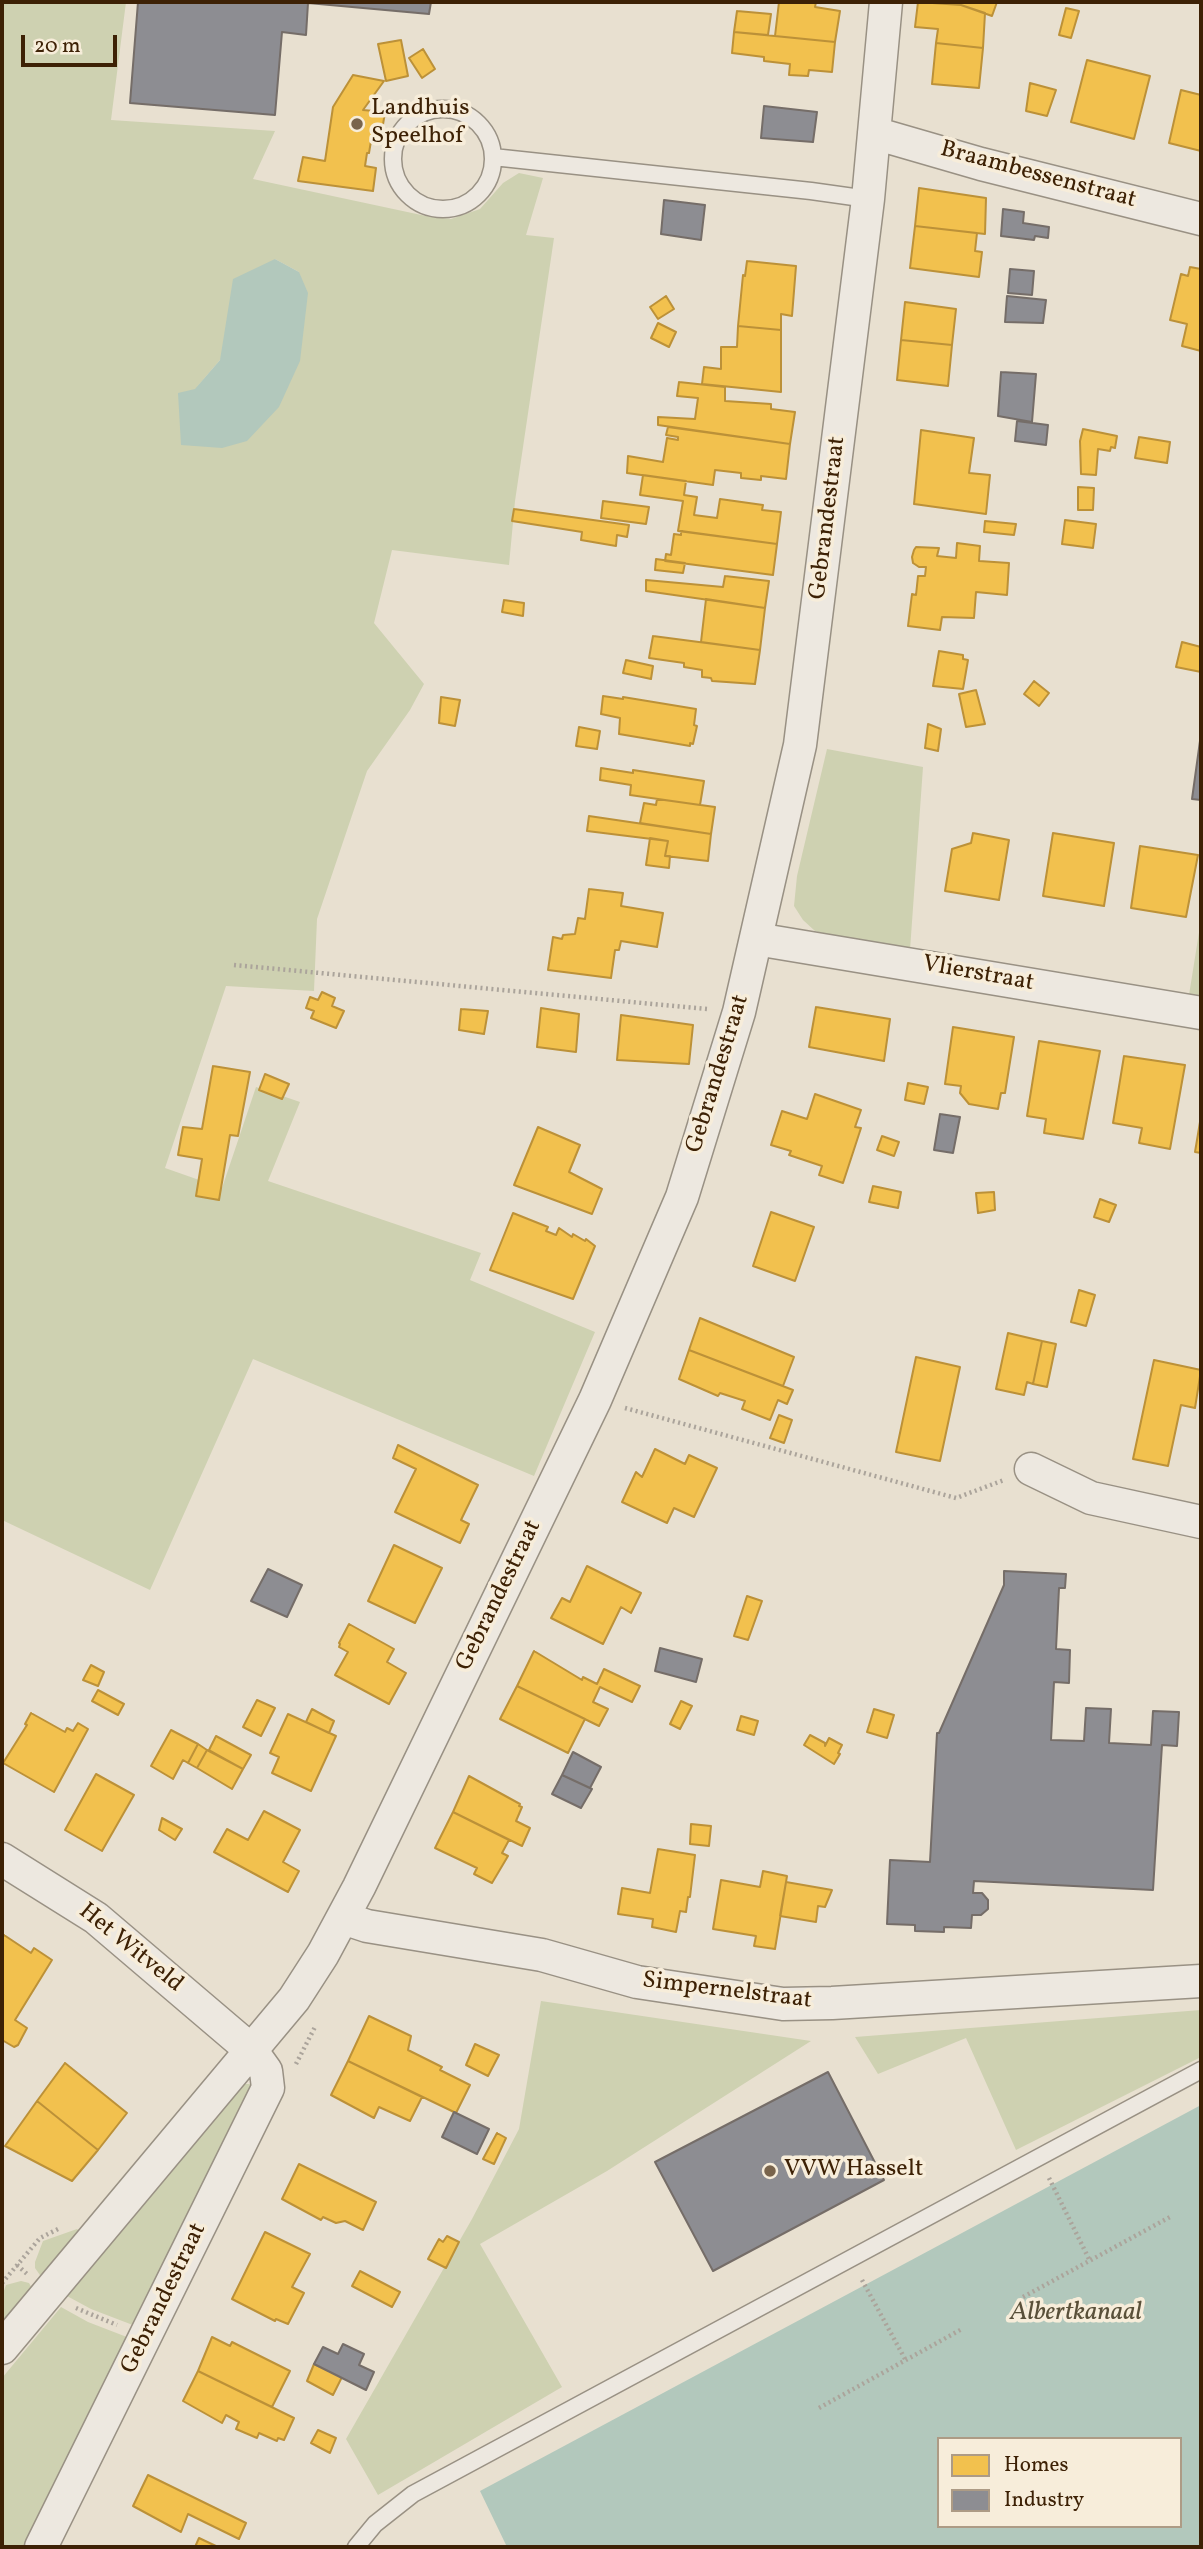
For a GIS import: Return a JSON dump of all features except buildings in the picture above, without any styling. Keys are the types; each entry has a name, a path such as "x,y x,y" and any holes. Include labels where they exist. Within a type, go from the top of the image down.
{"street":[{"name":"Gebrandestraat","path":"2,2348 294,1999 343,1919 595,1400 682,1197 739,1012 800,745 868,200 886,2"},
{"name":"Braambessenstraat","path":"874,133 981,164 1201,219"},
{"name":"Vlierstraat","path":"755,939 1201,1013"},
{"path":"1031,1469 1091,1498 1201,1522"},
{"name":"Het Witveld","path":"2,1859 96,1918 251,2050"},
{"name":"Simpernelstraat","path":"343,1919 367,1926 542,1955 637,1982 783,2004 1201,1981"},
{"name":"Gebrandestraat","path":"41,2547 268,2088 266,2071 251,2050"}],"lane":[{"path":"435,108 467,114 480,125 489,139 493,157 491,173 484,188 472,200 457,207 440,209 426,206 404,191 393,166 397,137 406,123 419,113 435,108"},
{"path":"493,157 811,191 868,200"},
{"path":"356,2547 375,2524 413,2494 1201,2070"}],"path":[{"path":"234,965 739,1012"},
{"path":"595,1400 956,1498 1031,1469"},
{"path":"1047,2175 1089,2259"},
{"path":"1023,2297 1170,2217"},
{"path":"2,2284 17,2265"},
{"path":"857,2271 905,2359"},
{"path":"819,2408 962,2329"}],"shaded area":[{"path":"2,2 126,2 111,120 275,131 253,179 426,216 451,219 480,209 503,183 519,173 543,178 526,235 554,238 515,501 509,565 392,550 374,623 424,684 410,710 367,771 317,919 314,991 226,986 165,1168 222,1188 256,1087 300,1102 268,1181 481,1253 470,1280 595,1332 534,1476 253,1359 150,1590 2,1520","holes":["275,259 299,272 195,389 220,360"]},
{"path":"827,749 923,767 910,950 815,931 803,920 794,906 797,876"},
{"path":"1201,920 1201,997 1189,995"},
{"path":"541,2001 811,2041 607,2171 480,2244 562,2387 378,2495 346,2439 472,2219 519,2129"},
{"path":"1201,2010 1201,2057 1016,2150 966,2038 878,2074 855,2037"},
{"path":"251,2084 257,2092 138,2327 91,2309 67,2296 236,2086"},
{"path":"77,2229 80,2231 42,2278 35,2268 35,2262 43,2241"},
{"path":"21,2281 29,2283 33,2290 2,2328 2,2296 6,2285"},
{"path":"61,2307 88,2322 132,2339 23,2547 2,2547 2,2378"}],"water":[{"path":"275,259 299,272 308,293 300,361 279,407 247,441 222,448 181,445 178,393 195,389 220,360 233,279"},
{"name":"Albertkanaal","path":"1201,2105 1201,2547 507,2547 480,2491"}],"place":[{"name":"Landhuis Speelhof","path":"357,124"},
{"name":"VVW Hasselt","path":"770,2171"}]}
